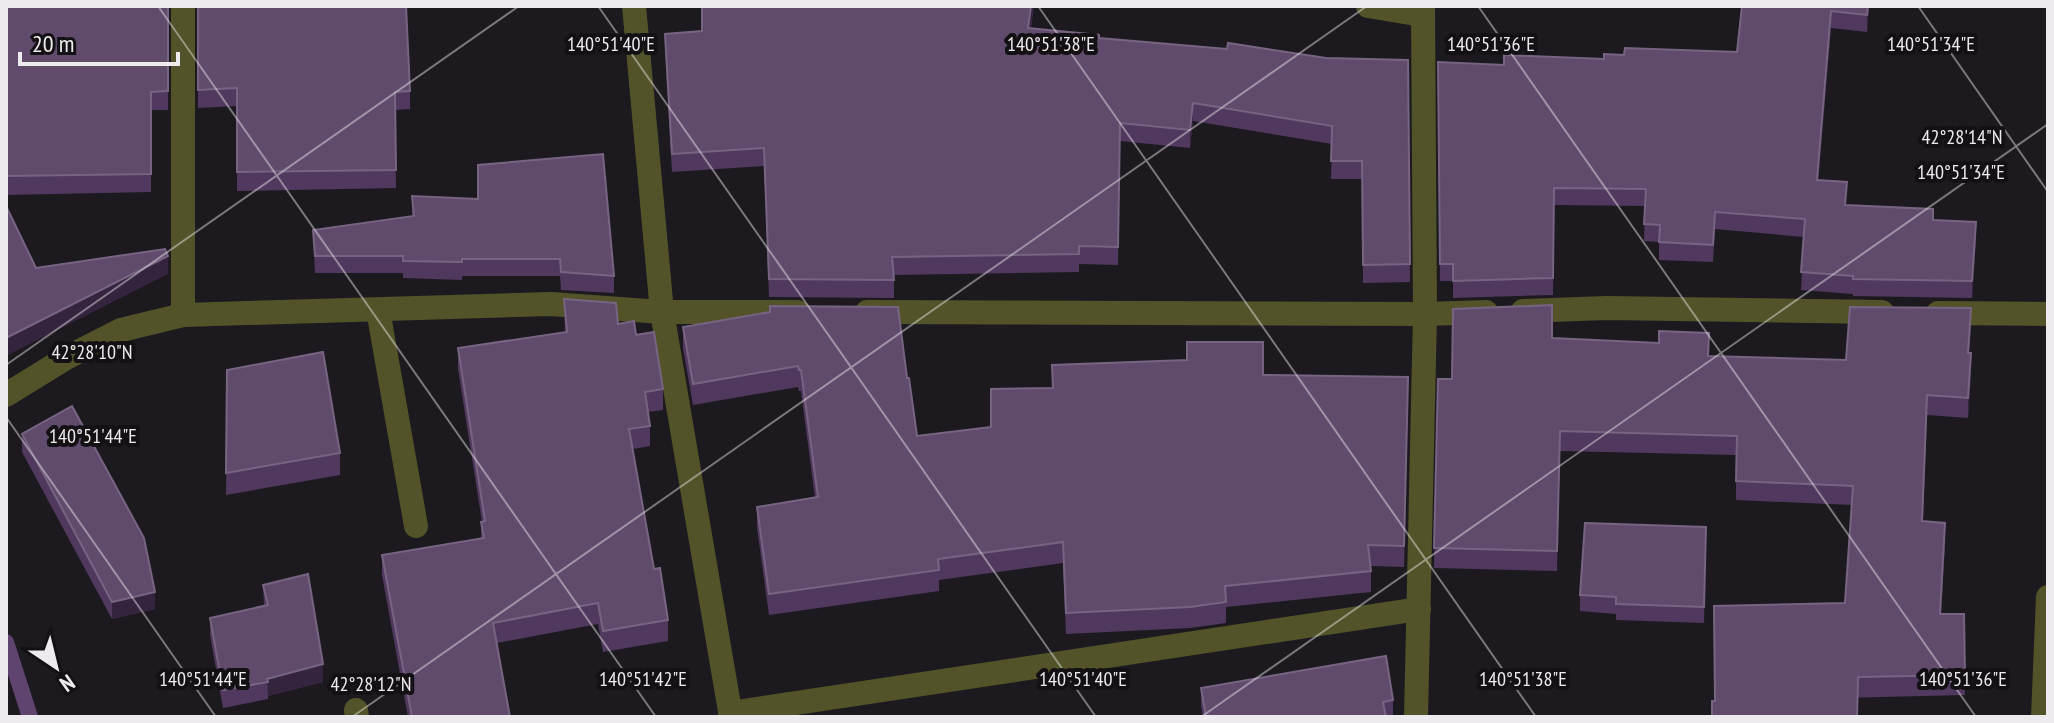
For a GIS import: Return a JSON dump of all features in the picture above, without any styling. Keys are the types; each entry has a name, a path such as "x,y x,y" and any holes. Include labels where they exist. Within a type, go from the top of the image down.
{"street":[{"path":"183,6 183,315"},
{"path":"634,6 662,312 730,715 1419,609"},
{"path":"1368,6 1423,10 1425,314 1416,717"},
{"path":"6,395 66,358 121,330 183,315 551,304 662,312 1425,314 1606,308 2048,314"},
{"path":"378,310 416,526"},
{"path":"2043,717 2048,597"}],"building":[{"path":"6,6 168,6 168,91 151,92 151,174 6,176"},
{"path":"198,6 406,6 410,91 395,92 396,170 237,172 237,88 198,90"},
{"path":"702,6 1031,6 1028,28 1099,35 1099,38 1227,49 1228,43 1326,58 1408,60 1410,264 1363,265 1362,161 1331,161 1332,126 1193,103 1190,130 1120,123 1118,247 1079,246 1079,254 892,257 894,280 769,279 764,148 672,154 665,34 702,31"},
{"path":"1742,6 1868,6 1867,15 1831,11 1817,180 1847,182 1845,205 1933,209 1933,220 1976,222 1972,281 1853,279 1853,276 1801,272 1805,219 1715,212 1713,245 1659,242 1660,225 1644,224 1646,189 1554,188 1553,278 1453,281 1453,264 1440,264 1438,62 1504,65 1504,55 1604,59 1604,54 1624,55 1625,48 1737,52"},
{"path":"603,154 614,276 561,272 560,259 462,259 462,262 403,261 403,256 315,256 313,230 414,216 412,196 478,199 478,165"},
{"path":"6,206 36,268 165,249 168,256 6,338"},
{"path":"564,299 616,303 618,324 634,321 636,335 654,332 663,389 645,392 650,426 629,429 654,569 660,568 668,620 603,631 598,603 493,623 510,717 412,717 382,555 484,538 481,522 485,521 458,348 567,332"},
{"path":"1552,305 1552,338 1659,343 1659,331 1709,333 1708,356 1846,360 1850,307 1971,308 1968,398 1927,395 1922,521 1945,523 1940,614 1964,614 1965,675 1858,677 1857,717 1712,717 1712,701 1715,701 1714,606 1845,603 1853,486 1736,481 1737,436 1560,431 1557,551 1434,548 1438,379 1452,379 1453,309"},
{"path":"770,306 898,307 917,436 991,427 991,389 1053,388 1052,365 1187,360 1187,342 1263,342 1263,375 1408,377 1404,546 1368,545 1371,571 1225,586 1226,602 1190,607 1066,613 1063,542 938,559 939,570 769,594 757,507 818,497 801,370 798,366 693,384 683,327 770,312"},
{"path":"323,352 340,453 226,473 227,370"},
{"path":"72,406 144,538 155,592 112,602 22,434"},
{"path":"1585,523 1706,527 1704,607 1616,604 1616,597 1580,595"},
{"path":"308,574 323,664 267,679 268,682 223,690 210,618 268,605 263,585"},
{"path":"1386,656 1393,700 1383,702 1386,717 1206,717 1201,688"}],"waterway":[{"path":"6,642 30,717"}]}
